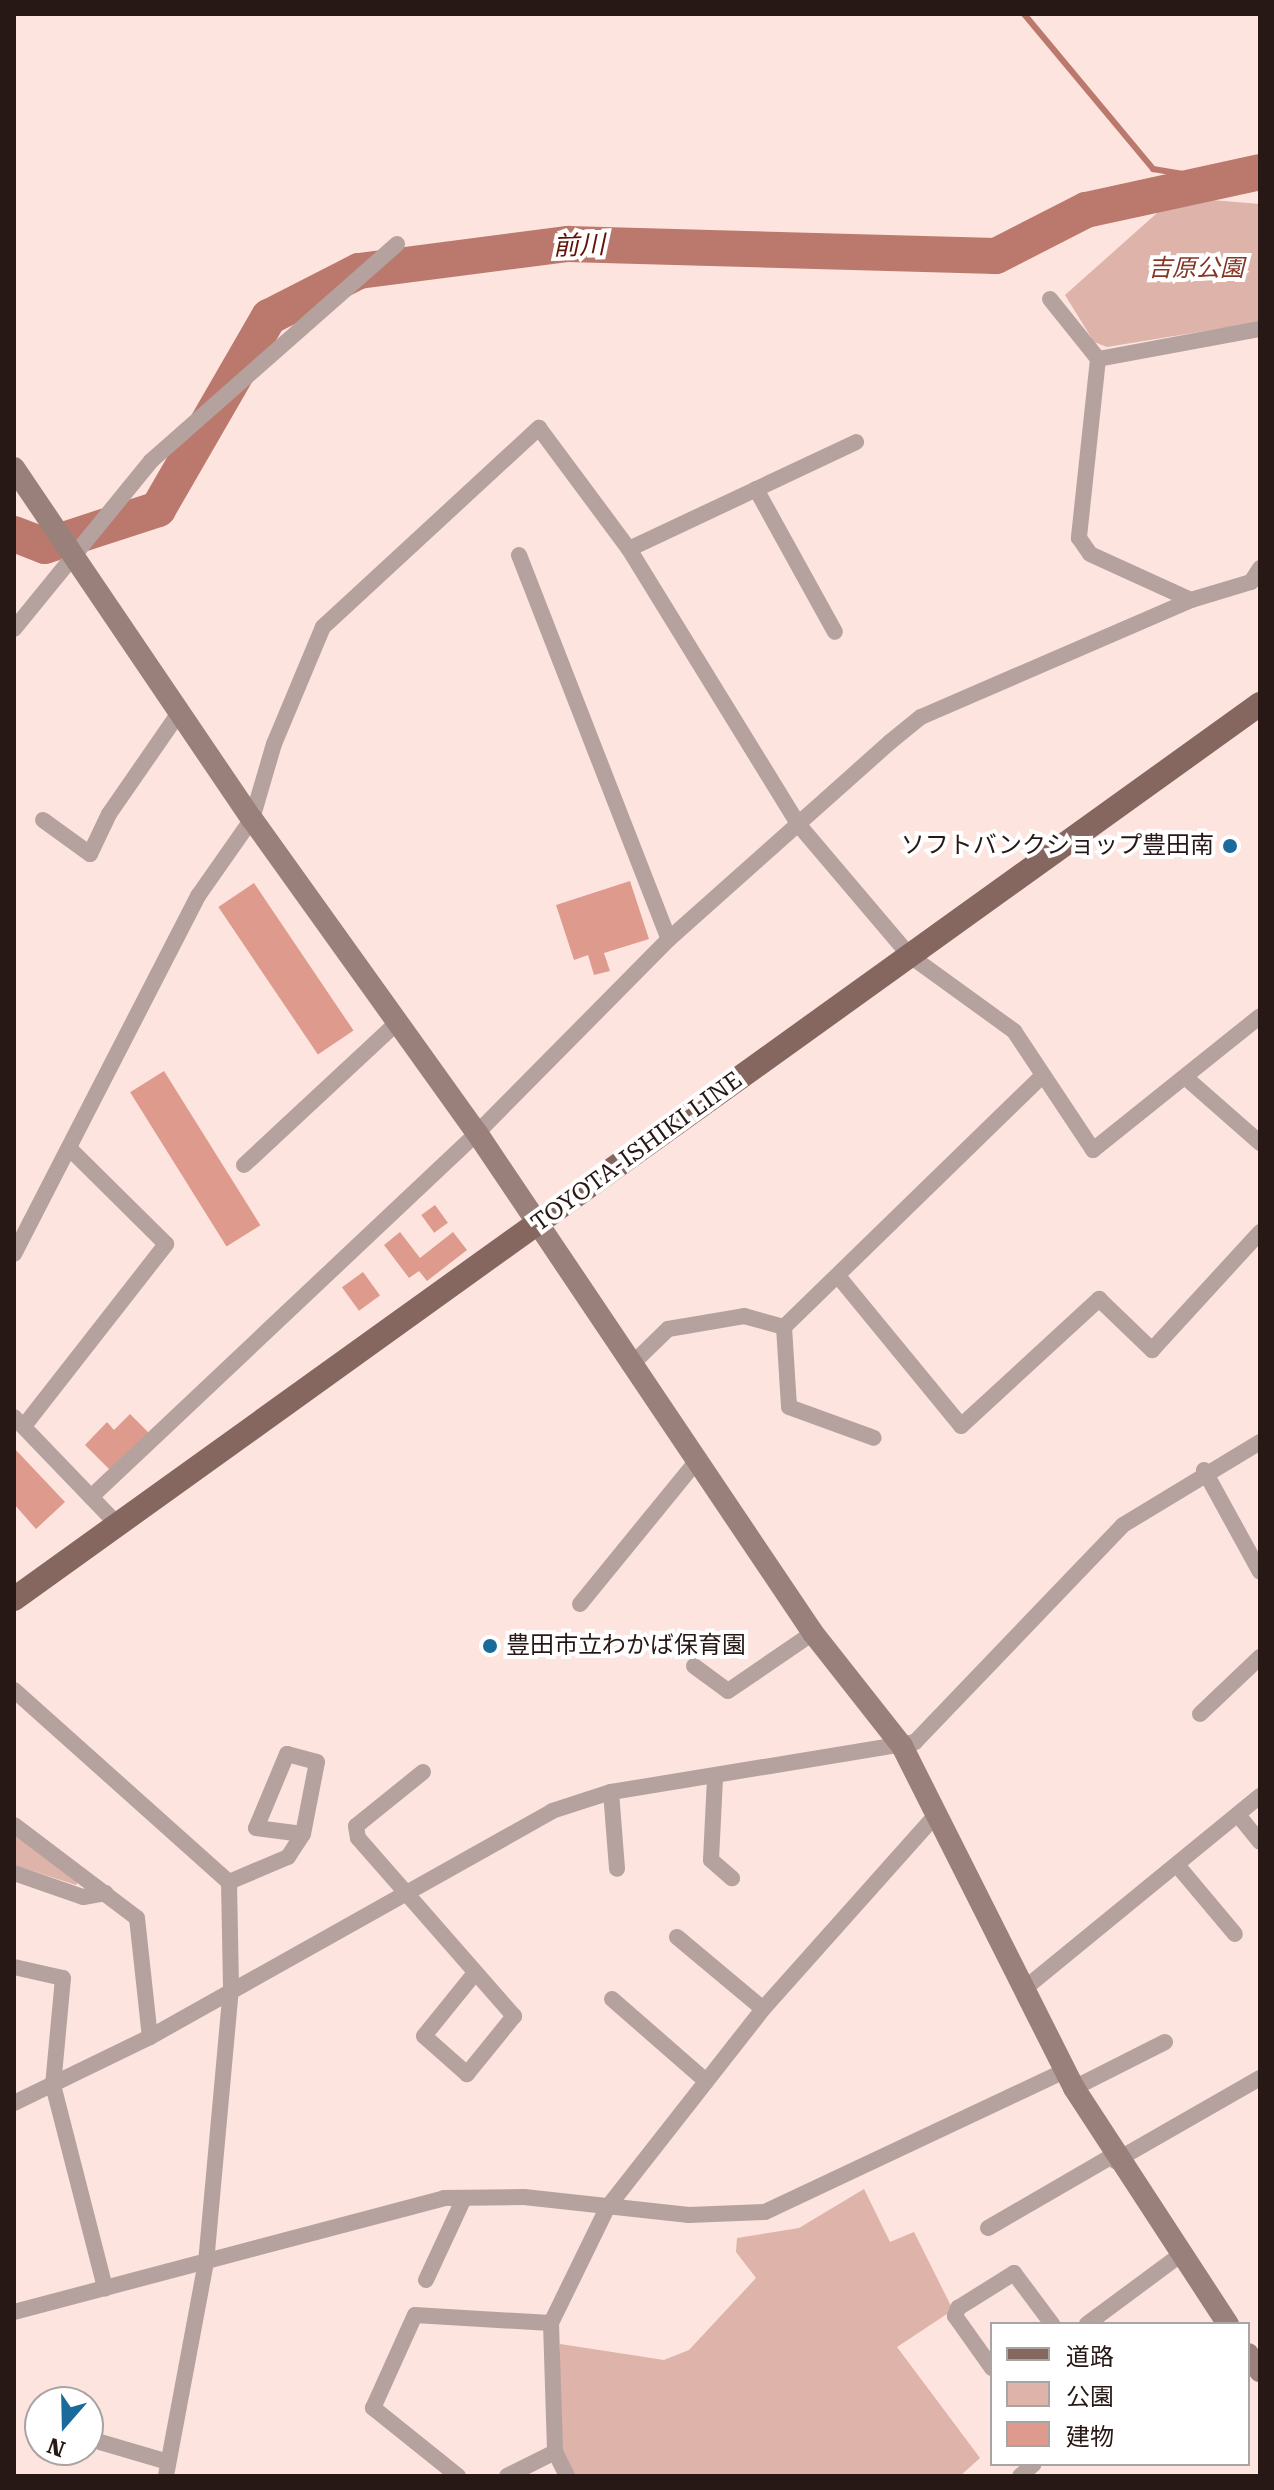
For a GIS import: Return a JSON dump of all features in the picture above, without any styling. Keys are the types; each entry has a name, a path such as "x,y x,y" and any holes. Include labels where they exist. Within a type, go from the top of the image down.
{"main road":[{"name":"TOYOTA-ISHIKI LINE","path":"14,1599 1260,704"}],"street":[{"path":"14,629 179,433 397,244"},
{"path":"1050,299 1098,359 1079,538 1090,554 1191,600"},
{"path":"1098,359 1260,329"},
{"path":"14,1254 72,1151 198,896 252,819 274,744 323,627 539,428 629,549 798,824 909,955 1014,1031 1040,1078 1093,1150 1260,1016"},
{"path":"629,549 856,442"},
{"path":"14,468 181,710 252,819 539,1223 630,1366 813,1633 902,1746 1069,2079 1114,2158 1225,2322"},
{"path":"756,489 835,632"},
{"path":"519,555 669,939"},
{"path":"91,1497 477,1133 669,939 921,717 1191,600 1257,580"},
{"path":"43,820 90,854 109,814 181,710"},
{"path":"244,1165 397,1023"},
{"path":"1185,1077 1260,1143"},
{"path":"784,1327 1040,1078"},
{"path":"72,1151 166,1244 19,1421 117,1524"},
{"path":"838,1276 961,1426 1099,1299 1152,1350 1260,1232"},
{"path":"630,1366 668,1329 744,1316 784,1327"},
{"path":"784,1327 789,1407 874,1438"},
{"path":"14,2103 150,2037 231,1988 552,1811 611,1792 715,1778 915,1742 1123,1525 1204,1470 1260,1442"},
{"path":"580,1604 696,1462"},
{"path":"1204,1470 1260,1572"},
{"path":"694,1666 728,1691 813,1633"},
{"path":"1200,1714 1260,1657"},
{"path":"14,1690 229,1882 231,1988 206,2262 167,2469 104,2444"},
{"path":"229,1882 288,1857 303,1834 317,1762 287,1754 256,1828 303,1834"},
{"path":"423,1772 356,1826 358,1838 514,2016 467,2074 424,2036 475,1973"},
{"path":"715,1778 711,1860 732,1878"},
{"path":"611,1792 617,1869"},
{"path":"1024,1989 1260,1796"},
{"path":"567,2476 555,2452 551,2323 607,2208 763,2009 935,1816"},
{"path":"1239,1816 1260,1842"},
{"path":"14,1825 106,1893 140,1927 150,2037"},
{"path":"1177,1865 1235,1934"},
{"path":"14,1873 83,1897 106,1893"},
{"path":"677,1937 763,2009"},
{"path":"14,1967 63,1978 53,2085 105,2288"},
{"path":"612,1999 706,2081"},
{"path":"14,2312 422,2202 464,2198 689,2215 765,2212 1069,2079 1165,2042"},
{"path":"988,2228 1260,2078"},
{"path":"426,2280 464,2198"},
{"path":"1090,2322 1179,2256"},
{"path":"990,2365 955,2316 958,2308 1014,2273 1051,2322"},
{"path":"458,2476 373,2408 415,2315 551,2323"},
{"path":"507,2476 555,2452"}],"green space":[{"name":"吉原公園","path":"1175,197 1260,204 1260,322 1107,347 1094,342 1065,295"},
{"path":"14,1833 79,1881 76,1885 14,1865"},
{"path":"864,2189 890,2242 914,2232 953,2310 897,2347 980,2458 960,2476 568,2476 560,2463 560,2344 664,2360 689,2350 756,2278 736,2252 737,2238 799,2228"}],"building":[{"path":"630,881 649,939 604,953 610,971 594,975 588,955 574,960 556,905"},
{"path":"254,883 354,1031 318,1055 218,907"},
{"path":"164,1071 260,1225 227,1247 130,1092"},
{"path":"435,1205 448,1223 434,1233 421,1215"},
{"path":"400,1232 420,1258 453,1232 467,1250 427,1281 419,1271 409,1278 384,1245"},
{"path":"363,1272 380,1295 359,1311 342,1287"},
{"path":"130,1414 150,1434 111,1471 85,1445 107,1422 114,1430"},
{"path":"14,1448 65,1502 36,1529 14,1504"}],"waterway":[{"path":"1024,14 1153,169 1260,187"},
{"name":"前川","path":"14,534 45,546 158,509 269,317 359,271 568,244 996,256 1086,210 1260,172"}],"place":[{"name":"ソフトバンクショップ豊田南","path":"1230,846"},
{"name":"豊田市立わかば保育園","path":"490,1646"}]}
